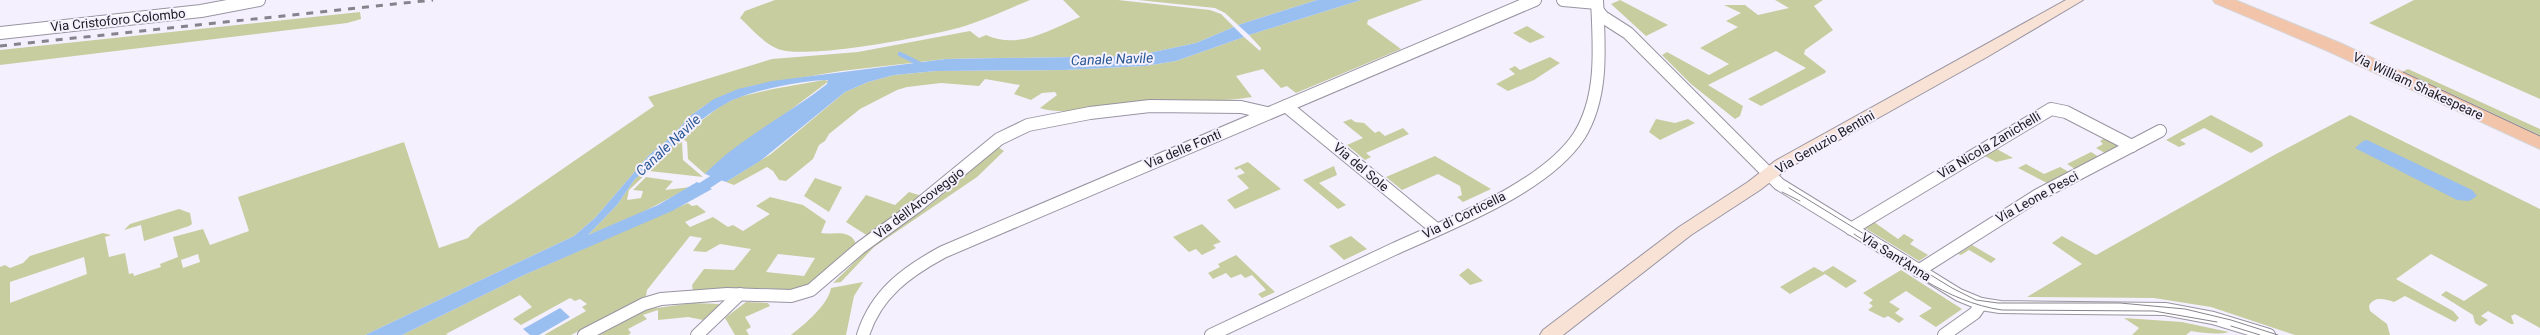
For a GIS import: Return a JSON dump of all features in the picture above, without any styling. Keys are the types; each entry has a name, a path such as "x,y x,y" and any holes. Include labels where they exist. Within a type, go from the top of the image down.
{"main road":[{"name":"Via William Shakespeare","path":"2206,0 2296,31"},
{"name":"Via William Shakespeare","path":"2221,0 2296,31 2540,143"}],"street":[{"name":"Via Cristoforo Colombo","path":"0,33 209,10 259,0"},
{"name":"Via delle Fonti","path":"863,335 869,316 882,294 900,278 924,262 1534,0"},
{"path":"1563,0 1597,5"},
{"name":"Via Genuzio Bentini","path":"1551,335 1685,231 1781,165 1961,66 2076,0"},
{"name":"Via Sant'Anna","path":"1597,5 1628,33 1769,174 1784,187 1959,295 1981,304 2000,306 2165,309 2213,318 2269,335"},
{"name":"Via di Corticella","path":"1211,335 1436,229 1535,178 1559,159 1575,141 1588,117 1596,91 1599,63 1597,5"},
{"name":"Via dell'Arcoveggio","path":"584,335 652,301 689,296 740,294 791,296 811,290 860,248 916,207 999,139 1028,125 1090,112 1150,106 1241,107 1267,114"},
{"name":"Via del Sole","path":"1286,106 1436,229"},
{"name":"Via Nicola Zanichelli","path":"1851,229 2051,109 2066,112 2132,146"},
{"name":"Via Leone Pesci","path":"1918,270 2038,195 2160,131"},
{"path":"697,335 740,294"},
{"path":"1944,335 1975,313 1981,304"}],"green space":[{"path":"775,0 1030,0 965,26 899,41 841,49 793,52 778,49 762,39 740,18 745,11"},
{"path":"1063,0 1118,0 1210,10 1221,14 1234,27 1196,43 1135,56 946,59 841,71 751,86 724,95 707,104 690,116 673,135 667,136 671,137 649,155 595,218 574,236 365,335 0,335 0,267 5,265 10,268 23,263 30,256 103,233 111,235 105,237 109,257 125,253 129,274 133,273 134,276 161,267 160,264 178,257 173,237 203,229 210,245 249,231 238,197 404,142 439,248 468,238 478,227 654,106 648,97 772,59 858,52 970,31 979,38 986,35 998,39 1022,39 1045,32 1080,17","holes":["198,254 200,262 183,268 181,260","84,257 87,274 10,303 10,282"]},
{"path":"1138,0 1317,0 1238,25 1225,13 1215,8"},
{"path":"1361,0 1423,0 1368,20 1367,24 1401,49 1296,93 1287,86 1281,88 1263,69 1236,76 1252,97 1187,100 1106,109 1068,111 1052,111 1040,108 1057,95 1055,92 1042,93 1031,100 1014,94 1020,85 985,79 979,86 941,83 907,87 897,90 860,109 829,134 825,141 819,145 813,159 786,181 779,180 773,171 767,167 734,185 726,182 771,154 845,92 868,82 894,75 936,71 1064,70 1145,66 1176,61 1244,37 1260,51 1261,48 1249,35"},
{"path":"1620,0 1668,25 1646,36 1611,4"},
{"path":"1775,0 1823,0 1814,6 1833,30 1805,50 1804,54 1826,71 1825,73 1761,106 1748,99 1806,68 1776,51 1708,85 1743,106 1740,116 1735,119 1691,84 1662,55 1667,52 1709,75 1729,64 1700,48 1738,27 1726,21 1741,13 1724,5 1745,5 1758,15 1789,8"},
{"path":"2414,0 2540,0 2540,99 2369,23"},
{"path":"360,12 361,19 347,23 0,65 0,50"},
{"path":"1527,26 1545,37 1530,43 1513,33"},
{"path":"1550,57 1560,63 1534,80 1508,91 1496,84 1515,74 1509,69 1515,66 1520,70"},
{"path":"2408,69 2540,129 2540,138 2400,73"},
{"path":"824,80 829,81 705,174 688,159 687,142 680,137 722,105 739,97"},
{"path":"2211,115 2262,142 2263,146 2251,153 2204,128 2180,140 2186,144 2179,147 2166,140"},
{"path":"2350,115 2540,209 2540,328 2515,314 2511,316 2514,324 2511,324 2488,311 2481,316 2488,320 2480,326 2475,323 2473,315 2441,295 2446,291 2464,301 2488,285 2431,254 2396,279 2453,311 2459,318 2455,322 2405,296 2394,302 2383,299 2374,301 2369,306 2370,311 2387,324 2390,335 2295,335 2211,307 2154,298 2027,297 2082,264 2052,243 2062,236 2096,255 2276,154"},
{"path":"1351,119 1355,122 1364,123 1375,133 1379,131 1385,136 1403,128 1409,134 1366,153 1371,157 1365,160 1347,145 1363,138 1343,122"},
{"path":"1656,119 1675,123 1688,119 1695,123 1660,140 1649,132"},
{"path":"2107,137 2121,145 2105,153 2096,148 2103,144 2100,141"},
{"path":"678,139 682,142 683,160 703,177 649,171 629,190 627,200 641,198 643,191 633,190 646,177 673,181 665,190 691,187 639,214 588,235 617,205 635,179"},
{"path":"998,147 1004,151 977,177 874,247 841,282 833,283 865,252 931,204"},
{"path":"1995,148 2013,158 1996,162 1983,155"},
{"path":"2091,152 2099,157 2075,169 2067,164"},
{"path":"1435,156 1491,189 1463,202 1457,197 1462,195 1460,186 1438,174 1402,190 1386,177"},
{"path":"1248,162 1281,189 1235,209 1227,200 1249,188 1237,176 1245,173 1240,168 1236,170 1234,168"},
{"path":"2026,164 2044,174 2060,167 2069,172 2047,183 2018,168"},
{"path":"1334,166 1337,175 1319,183 1346,205 1338,209 1303,180"},
{"path":"815,178 842,187 829,212 804,196"},
{"path":"909,192 922,196 868,236 846,222 866,195 895,205"},
{"path":"770,197 803,205 826,221 821,233 846,234 854,239 856,244 807,286 790,290 763,288 693,291 692,285 704,269 734,270 751,249 720,244 706,252 693,251 702,238 690,236 647,290 646,296 571,335 544,335 586,311 582,307 587,304 580,299 575,301 570,298 521,325 513,319 532,307 520,295 446,334 448,335 402,335 524,275 688,203 692,206 697,205 706,212 685,222 690,227 713,217 728,227 733,225 743,231 770,214 756,206","holes":["778,254 815,258 804,276 766,272"]},
{"path":"179,209 190,213 192,224 144,241 141,225 124,230 130,224"},
{"path":"1874,222 1898,239 1904,234 1914,240 1910,244 1928,255 1919,261 1865,228"},
{"path":"1202,224 1221,242 1213,245 1216,248 1202,255 1196,249 1189,252 1173,237"},
{"path":"1351,236 1367,249 1344,260 1329,246"},
{"path":"1972,245 1996,259 1991,263 1969,250 1961,255 1958,254"},
{"path":"1236,255 1275,292 1262,298 1258,294 1266,290 1252,275 1245,278 1241,274 1231,278 1226,273 1213,279 1208,273 1220,267 1218,264"},
{"path":"1833,266 1857,281 1846,288 1825,274 1790,294 1780,287 1814,267 1823,272"},
{"path":"1468,268 1483,281 1470,285 1459,275"},
{"path":"1901,270 1962,309 1936,327 1919,316 1932,308 1906,291 1889,302 1900,309 1895,313 1904,319 1899,323 1888,316 1884,318 1868,310 1873,306 1869,303 1873,300 1863,293"},
{"path":"863,282 854,296 846,335 791,335 809,320 821,307 831,288"},
{"path":"746,302 768,303 770,306 745,317 751,327 746,330 749,335 735,335 725,318"},
{"path":"693,303 720,304 703,320 688,317 658,320 658,310 643,315 647,319 628,329 631,333 628,335 598,335 649,309"},
{"path":"2124,318 2182,322 2229,332 2216,334 2191,331 2186,335 2132,335 2139,328"}],"water":[{"path":"1317,0 1361,0 1249,35 1238,25"},
{"path":"1234,27 1244,37 1176,61 1145,66 1064,70 936,71 894,75 868,82 845,92 760,161 726,182 705,174 733,149 812,95 827,84 828,80 790,84 748,94 727,103 680,137 673,135 690,116 714,99 738,89 772,81 946,59 1135,56 1196,43"},
{"path":"671,137 678,139 673,143 671,149 635,179 617,205 588,235 658,205 697,182 712,189 672,211 524,275 402,335 365,335 574,236 595,218 649,155"},
{"path":"2367,140 2472,190 2477,196 2469,201 2457,200 2355,148 2363,141"},
{"path":"560,308 570,317 539,335 530,335 523,329"}],"waterway":[{"path":"900,54 920,64"},
{"name":"Canale Navile","path":"687,197 734,166"}],"tram line":[{"path":"2403,72 2540,136"},
{"path":"1789,188 1952,288 1976,300 1998,303 2120,303 2185,309 2231,320 2278,335"},
{"path":"1782,192 1800,201"},
{"path":"1854,234 1924,280 1962,299 1981,306 2002,310 2154,311 2217,322"},
{"path":"2231,326 2260,335"}],"railway":[{"path":"0,46 433,0"}]}
